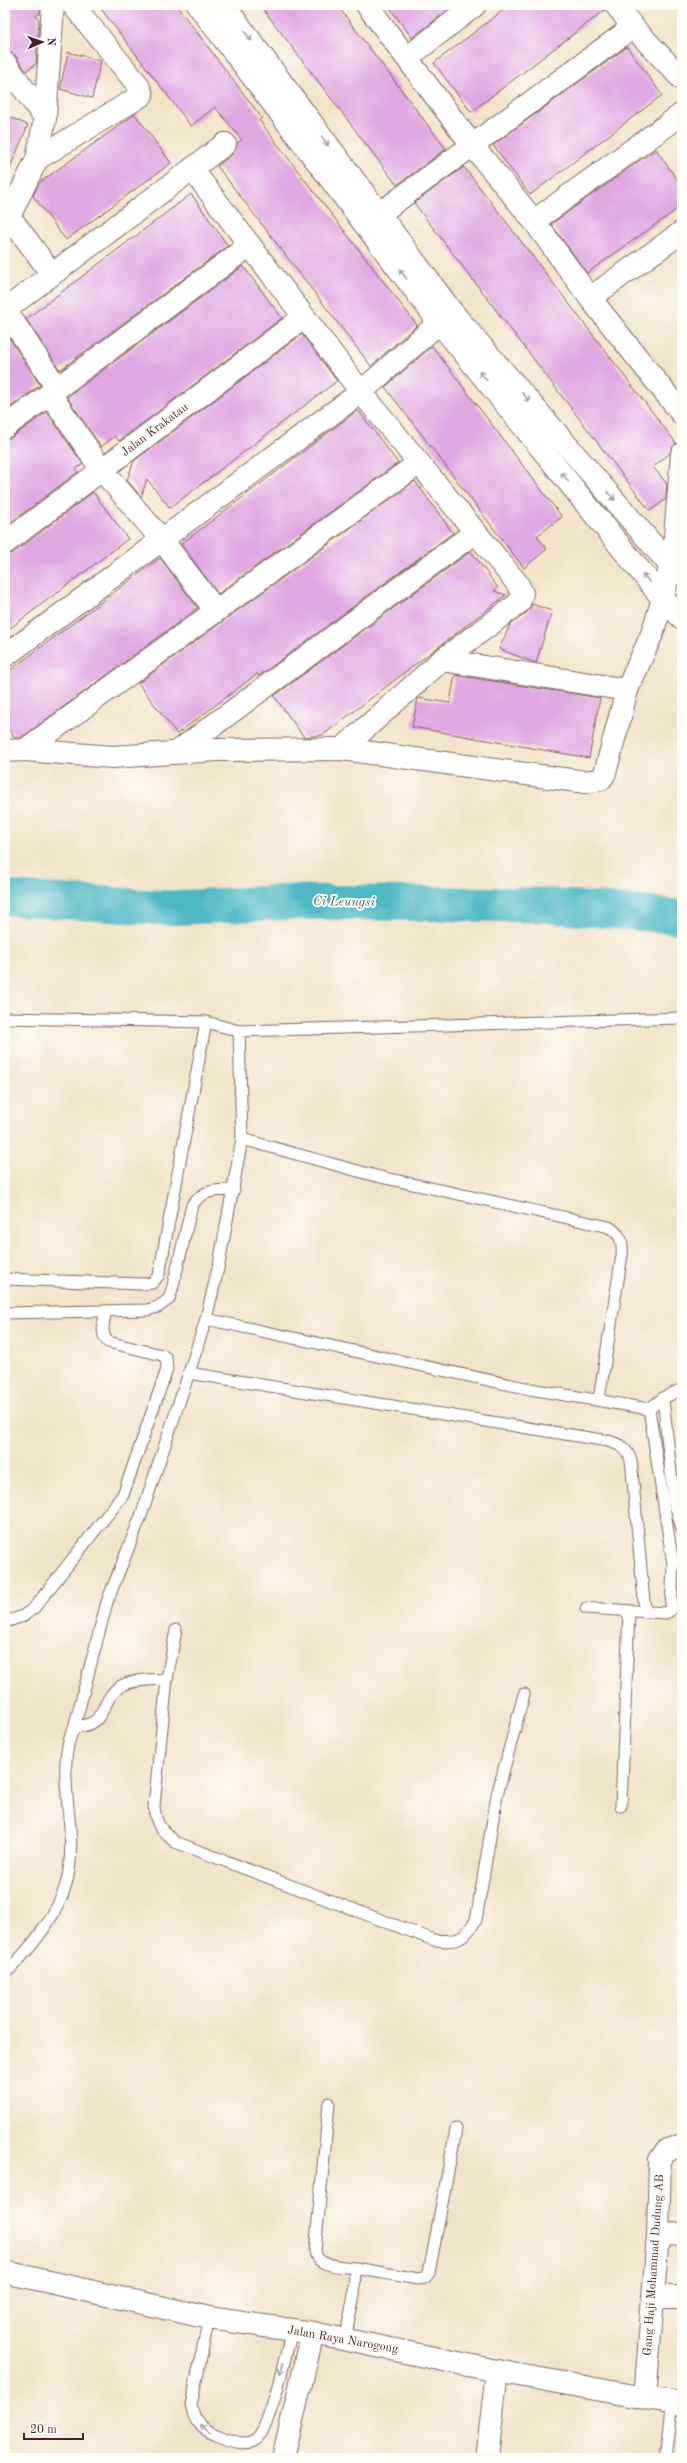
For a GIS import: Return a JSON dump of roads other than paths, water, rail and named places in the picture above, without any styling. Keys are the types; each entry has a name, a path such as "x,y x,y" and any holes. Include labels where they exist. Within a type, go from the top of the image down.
{"street":[{"path":"52,274 7,221 37,159 45,118 53,5"},
{"path":"37,159 142,95 138,85 73,5"},
{"path":"198,5 372,219 663,599 682,618"},
{"path":"224,5 372,219"},
{"path":"367,5 472,145 534,222 590,298 682,414"},
{"path":"407,58 475,5"},
{"path":"619,6 633,27 682,79"},
{"path":"372,219 633,27"},
{"path":"5,62 45,118"},
{"path":"534,222 682,114"},
{"path":"216,611 162,540 102,470 5,309 225,144"},
{"path":"192,169 362,392 474,533 517,583 522,593 519,603 442,660 342,749"},
{"path":"590,298 682,232"},
{"path":"5,427 250,245"},
{"name":"Jalan Krakatau","path":"5,543 304,317"},
{"path":"5,656 362,392 446,317"},
{"path":"446,317 676,573"},
{"path":"15,750 112,757 177,752 342,749 594,782 601,779 605,773 627,690 652,634 663,599 676,573 682,454"},
{"path":"15,750 216,611 419,463"},
{"path":"177,752 474,533"},
{"path":"442,660 627,690"},
{"name":"Gang Haji Mohammad Dudung AB","path":"644,2398 658,2235 660,2160 666,2151 682,2145"},
{"path":"658,2235 682,2234"},
{"name":"Jalan Raya Narogong","path":"5,2272 209,2318 314,2333 497,2371 644,2398 677,2402"},
{"path":"653,2297 682,2297"},
{"path":"283,2458 314,2333"},
{"path":"487,2458 497,2371"}],"lane":[{"path":"5,1018 206,1022 239,1032 682,1018"},
{"path":"5,1279 142,1284 152,1283 160,1275 206,1022"},
{"path":"5,1974 41,1932 66,1884 70,1846 66,1760 67,1740 74,1728 108,1602 141,1516 206,1319 234,1190 242,1139 239,1032"},
{"path":"242,1139 376,1176 609,1227 619,1234 623,1241 622,1255 599,1399"},
{"path":"5,1313 104,1312 147,1310 158,1307 169,1299 192,1205 200,1195 210,1191 234,1190"},
{"path":"5,1622 23,1616 34,1608 123,1495 167,1369 166,1358 162,1355 108,1342 104,1338 103,1332 104,1312"},
{"path":"206,1319 530,1389 599,1399 649,1409 663,1398 682,1390"},
{"path":"189,1373 608,1441 622,1446 628,1450 631,1460 645,1612"},
{"path":"663,1398 674,1501 682,1529"},
{"path":"586,1608 629,1612 666,1613 671,1610 673,1564 649,1409"},
{"path":"621,1806 629,1612"},
{"path":"176,1630 167,1679 154,1806 156,1823 165,1834 175,1842 434,1940 452,1942 466,1936 476,1920 497,1794 524,1694"},
{"path":"74,1728 91,1723 97,1718 108,1698 120,1686 128,1682 167,1679"},
{"path":"329,2103 315,2252 316,2259 321,2263 418,2279 425,2278 429,2273 456,2129"},
{"path":"345,2339 354,2296 356,2268"},
{"path":"209,2318 191,2405 194,2419 206,2431 238,2443 248,2442 256,2438 265,2424 292,2331"},
{"path":"666,2458 677,2402"}],"waterway":[{"name":"Ci Leungsi","path":"5,898 168,908 293,902 540,905 682,917"}]}
